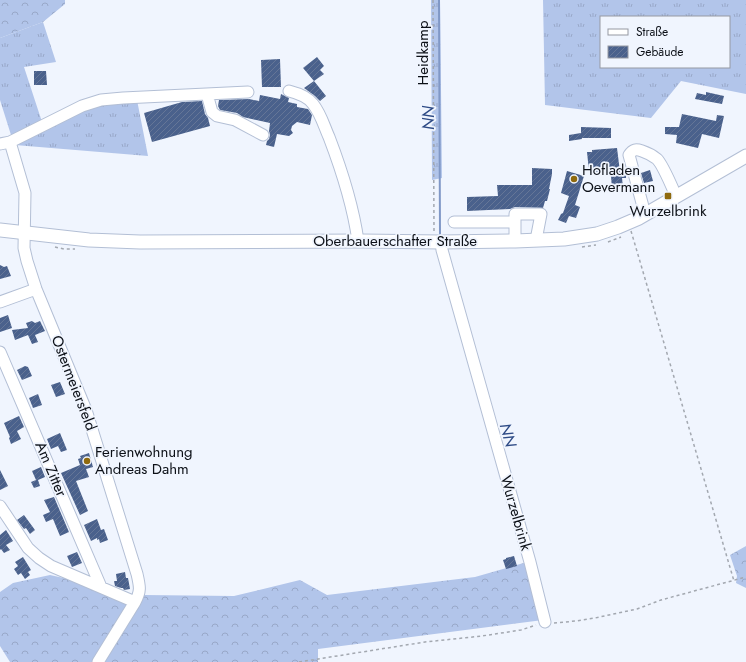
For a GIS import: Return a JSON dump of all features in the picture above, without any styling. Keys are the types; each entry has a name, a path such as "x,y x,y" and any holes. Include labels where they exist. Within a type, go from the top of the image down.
{"main road":[{"name":"Oberbauerschafter Straße","path":"0,230 89,240 140,242 438,242 564,239 597,234 629,222 746,156"}],"street":[{"path":"289,91 312,102 319,112 344,181 351,205 358,241"},
{"path":"24,233 25,193 5,143 82,106 101,100 248,92"},
{"path":"207,94 212,112 217,116 235,120 263,135"},
{"path":"645,214 629,155 630,152 637,149 657,159 661,164 676,196"},
{"path":"515,241 515,214 541,214 536,240"},
{"path":"454,222 515,222"},
{"name":"Ostermeiersfeld","path":"24,233 24,248 36,289 83,403 96,439 138,574 140,593 98,662"},
{"name":"Wurzelbrink","path":"438,242 442,250 530,562 545,622"},
{"path":"0,302 36,289"},
{"name":"Am Zitter","path":"0,352 101,587"},
{"path":"0,506 28,548 39,558 51,566 135,602"}],"path":[{"name":"Heidkamp","path":"433,0 434,178 438,242"},
{"path":"629,222 734,580"},
{"path":"299,662 425,642 521,630 545,622 555,624 595,618 637,608 746,577"}],"green space":[{"path":"0,0 65,0 65,4 43,22 0,38"},
{"path":"431,0 440,0 442,178 432,180"},
{"path":"543,0 746,0 746,94 681,81 651,118 545,105"},
{"path":"43,22 56,62 24,67 42,122 15,135 11,135 0,100 0,38"},
{"path":"137,100 148,156 15,145 90,106"},
{"path":"746,546 746,588 736,583 737,576 730,555"},
{"path":"527,562 543,620 318,649 318,662 10,662 0,646 0,592 13,583 50,575 137,597 144,595 234,596 300,580 327,595 475,577"}],"building":[{"path":"317,57 324,66 320,70 324,74 314,81 303,68"},
{"path":"280,59 281,87 262,87 261,60"},
{"path":"34,71 46,71 47,85 34,85"},
{"path":"314,81 326,96 320,101 304,88"},
{"path":"706,92 724,96 722,104 695,99 697,93 706,95"},
{"path":"281,94 289,98 288,102 297,104 297,107 308,109 312,115 310,125 297,122 292,126 291,130 293,133 289,136 277,134 274,147 266,145 270,135 270,123 243,117 237,113 220,110 218,106 219,100 249,99 259,101 260,95 280,99"},
{"path":"202,101 210,126 152,142 144,113 182,102"},
{"path":"682,114 716,121 717,115 724,116 719,138 702,134 698,148 676,143 677,135 665,134 665,127 679,127"},
{"path":"581,127 611,128 611,138 582,138 569,141 569,135 581,133"},
{"path":"617,148 620,172 626,172 626,178 622,178 623,187 612,189 609,171 594,173 594,170 589,171 587,152 592,152 592,150"},
{"path":"532,168 552,169 550,189 547,201 545,201 543,208 515,207 510,209 467,211 467,197 498,196 497,185 532,185"},
{"path":"650,170 653,181 644,183 641,173"},
{"path":"567,171 584,176 575,205 580,207 576,218 569,216 566,223 558,220 563,213 569,196 561,193"},
{"path":"0,265 4,267 7,266 11,276 0,279"},
{"path":"8,315 12,328 0,332 0,318"},
{"path":"32,321 35,323 40,321 45,331 35,335 38,342 32,344 28,335 15,340 12,330 28,328 26,323"},
{"path":"25,366 28,367 32,376 22,380 17,370"},
{"path":"60,382 65,394 56,397 51,385"},
{"path":"38,394 42,405 33,408 29,398"},
{"path":"19,416 24,427 17,431 21,439 11,444 10,437 4,423"},
{"path":"60,433 67,450 61,452 58,446 51,449 47,439"},
{"path":"89,453 93,467 86,469 89,477 76,481 88,511 80,515 61,473 80,465 78,459 81,458 80,456"},
{"path":"41,467 45,477 38,480 40,486 34,488 31,482 36,480 32,471"},
{"path":"0,470 8,486 0,490"},
{"path":"54,497 69,532 60,536 53,519 46,522 43,515 50,512 44,500"},
{"path":"24,515 35,530 30,534 17,520"},
{"path":"97,519 101,530 104,529 108,540 100,543 99,539 97,540 97,538 91,541 84,525"},
{"path":"6,530 13,541 6,545 10,550 4,553 1,549 0,550 0,535"},
{"path":"77,552 82,563 72,567 67,556"},
{"path":"514,556 517,566 506,569 503,560"},
{"path":"23,557 31,570 28,572 30,575 25,579 21,573 18,575 14,569 18,566 15,562"},
{"path":"125,572 130,589 124,590 123,588 115,586 114,581 117,581 116,574"}],"waterway":[{"name":"NN","path":"439,0 440,236"}],"place":[{"name":"Hofladen Oevermann","path":"574,179"},
{"name":"Wurzelbrink","path":"668,196"},
{"name":"Ferienwohnung Andreas Dahm","path":"87,461"}]}
